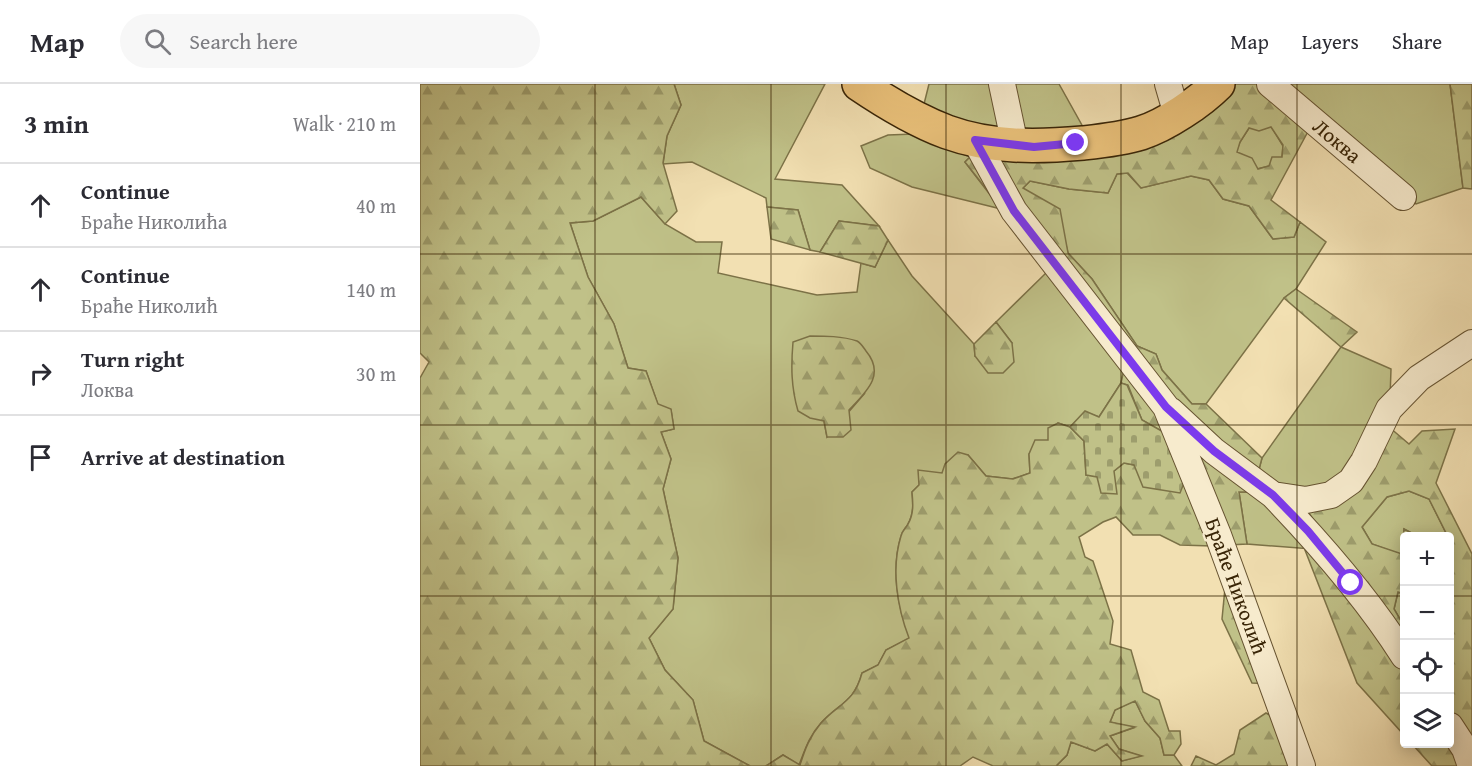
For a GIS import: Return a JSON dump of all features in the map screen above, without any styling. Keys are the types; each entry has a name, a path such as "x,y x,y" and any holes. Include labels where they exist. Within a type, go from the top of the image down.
{"main road":[{"path":"859,84 904,113 948,133 975,140 1034,147 1119,139 1143,133 1173,99 1218,84"}],"street":[{"path":"1002,84 1015,145"},
{"name":"Локва","path":"1270,84 1403,197"},
{"name":"Браће Николић","path":"975,140 1014,211 1166,407 1214,451 1273,495 1306,500 1331,495 1351,481 1364,461 1389,409 1419,378 1472,343"},
{"name":"Браће Николић","path":"1166,407 1218,535 1302,766"},
{"path":"1273,495 1308,531 1351,583 1400,650"},
{"path":"1454,734 1468,758"}],"green space":[{"path":"420,84 674,84 681,105 667,136 663,163 677,211 665,224 641,197 593,221 570,223 588,277 614,324 628,368 646,371 658,404 671,409 674,429 661,432 671,459 663,489 678,558 673,609 649,638 665,670 693,700 704,741 750,766 420,766 420,378 429,362 420,353"},
{"path":"674,84 825,84 775,179 842,185 879,226 839,221 820,252 810,250 798,210 767,207 766,198 692,162 663,164 667,136 681,105"},
{"path":"929,84 1059,84 1083,127 1052,134 1001,131 923,108"},
{"path":"1230,84 1261,84 1311,126 1271,200 1300,222 1294,237 1273,239 1249,206 1223,199 1209,180 1191,176 1141,188 1128,173 1117,174 1108,193 1069,189 1030,181 1023,188 1060,209 1068,253 1092,279 1137,346 1156,354 1162,370 1192,404 1206,404 1262,458 1253,492 1239,492 1247,544 1228,545 1279,684 1252,683 1222,619 1225,588 1212,546 1180,545 1160,535 1133,535 1116,517 1079,537 1085,557 1093,561 1113,621 1110,644 1131,650 1143,692 1159,700 1169,731 1180,731 1181,744 1174,755 1164,755 1160,738 1145,721 1135,701 1115,710 1110,722 1135,727 1110,736 1119,749 1142,756 1122,761 1107,744 1095,751 1071,742 1067,755 1056,766 993,766 973,757 960,766 766,766 783,755 800,765 814,733 821,723 855,691 862,673 878,665 886,650 909,638 901,613 896,561 902,534 911,516 912,492 919,485 918,470 942,473 945,464 958,452 968,455 986,476 1013,479 1030,473 1029,454 1035,440 1048,440 1048,428 1058,423 1070,427 1084,441 1086,475 1114,471 1124,463 1134,465 1174,438 1142,420 1128,385 1121,383 1125,365 965,162 970,157 1120,149","holes":["1271,127 1283,145 1282,157 1272,157 1269,166 1258,169 1252,158 1237,152 1249,128 1259,131"]},
{"path":"1274,84 1450,84 1463,188 1416,204 1311,126"},
{"path":"1450,84 1472,84 1472,189 1463,188"},
{"path":"1271,126 1283,146 1282,157 1269,166 1257,169 1236,152 1249,128"},
{"path":"914,134 970,157 965,162 1001,209 912,187 870,168 861,146 888,135"},
{"path":"1127,173 1141,188 1191,176 1209,180 1223,199 1249,206 1273,239 1294,237 1300,222 1326,242 1296,289 1284,298 1206,404 1192,404 1162,370 1156,354 1137,346 1092,279 1068,253 1064,237 1023,188 1030,181 1069,189 1108,193 1117,174"},
{"path":"641,197 665,224 696,242 722,242 718,273 817,295 857,292 861,263 875,267 888,240 912,276 974,344 975,356 1012,343 996,322 1049,270 1125,365 1121,383 1099,417 1085,412 1070,427 1058,423 1048,440 1029,454 1030,473 1012,479 986,476 968,455 919,485 912,492 912,512 901,536 896,562 899,601 910,638 886,650 878,665 862,673 855,691 813,733 799,765 783,755 766,766 750,766 704,741 693,700 665,670 649,638 673,609 678,558 663,489 671,459 661,432 674,429 671,410 658,405 646,371 628,368 614,324 588,277 570,223 593,221","holes":["865,393 827,437 824,421"]},
{"path":"767,207 798,210 810,250 771,239"},
{"path":"839,221 879,226 888,240 875,267 820,252"},
{"path":"1296,289 1357,332 1341,347 1284,298"},
{"path":"996,322 1012,343 1014,362 1003,373 988,373 975,356 974,344"},
{"path":"810,336 839,337 857,341 872,360 874,375 871,383 862,397 849,410 851,430 843,437 827,437 824,421 810,418 798,411 792,376 793,342"},
{"path":"1341,347 1391,369 1389,427 1315,522 1312,549 1247,544 1239,492 1253,492 1262,458"},
{"path":"1121,383 1127,385 1142,420 1174,438 1184,483 1180,493 1143,487 1134,465 1124,463 1114,471 1117,494 1101,493 1097,477 1086,475 1084,441 1070,427 1085,411 1099,417"},
{"path":"1389,427 1409,444 1422,431 1455,429 1436,483 1472,554 1472,766 1432,766 1416,748 1454,748 1454,532 1446,532 1429,499 1409,491 1387,497 1362,527 1372,544 1400,553 1400,593 1398,592 1394,609 1400,619 1400,731 1357,683 1305,550 1312,549 1315,522 1306,509"},
{"path":"1409,491 1429,499 1446,532 1410,532 1404,529 1404,532 1400,532 1400,554 1372,544 1362,527 1387,497"},
{"path":"1398,592 1400,593 1400,619 1394,609"},
{"path":"1135,700 1145,721 1160,738 1164,755 1174,755 1182,766 1056,766 1067,755 1071,742 1095,751 1107,744 1122,761 1140,756 1119,749 1110,736 1133,728 1110,722 1115,710"},
{"path":"1266,713 1296,730 1309,766 1191,766 1196,756 1216,765 1234,754 1240,730"}],"route":[{"path":"1076,143 1034,147 975,140 1014,211 1166,407 1214,451 1273,495 1308,531 1351,583"}]}
